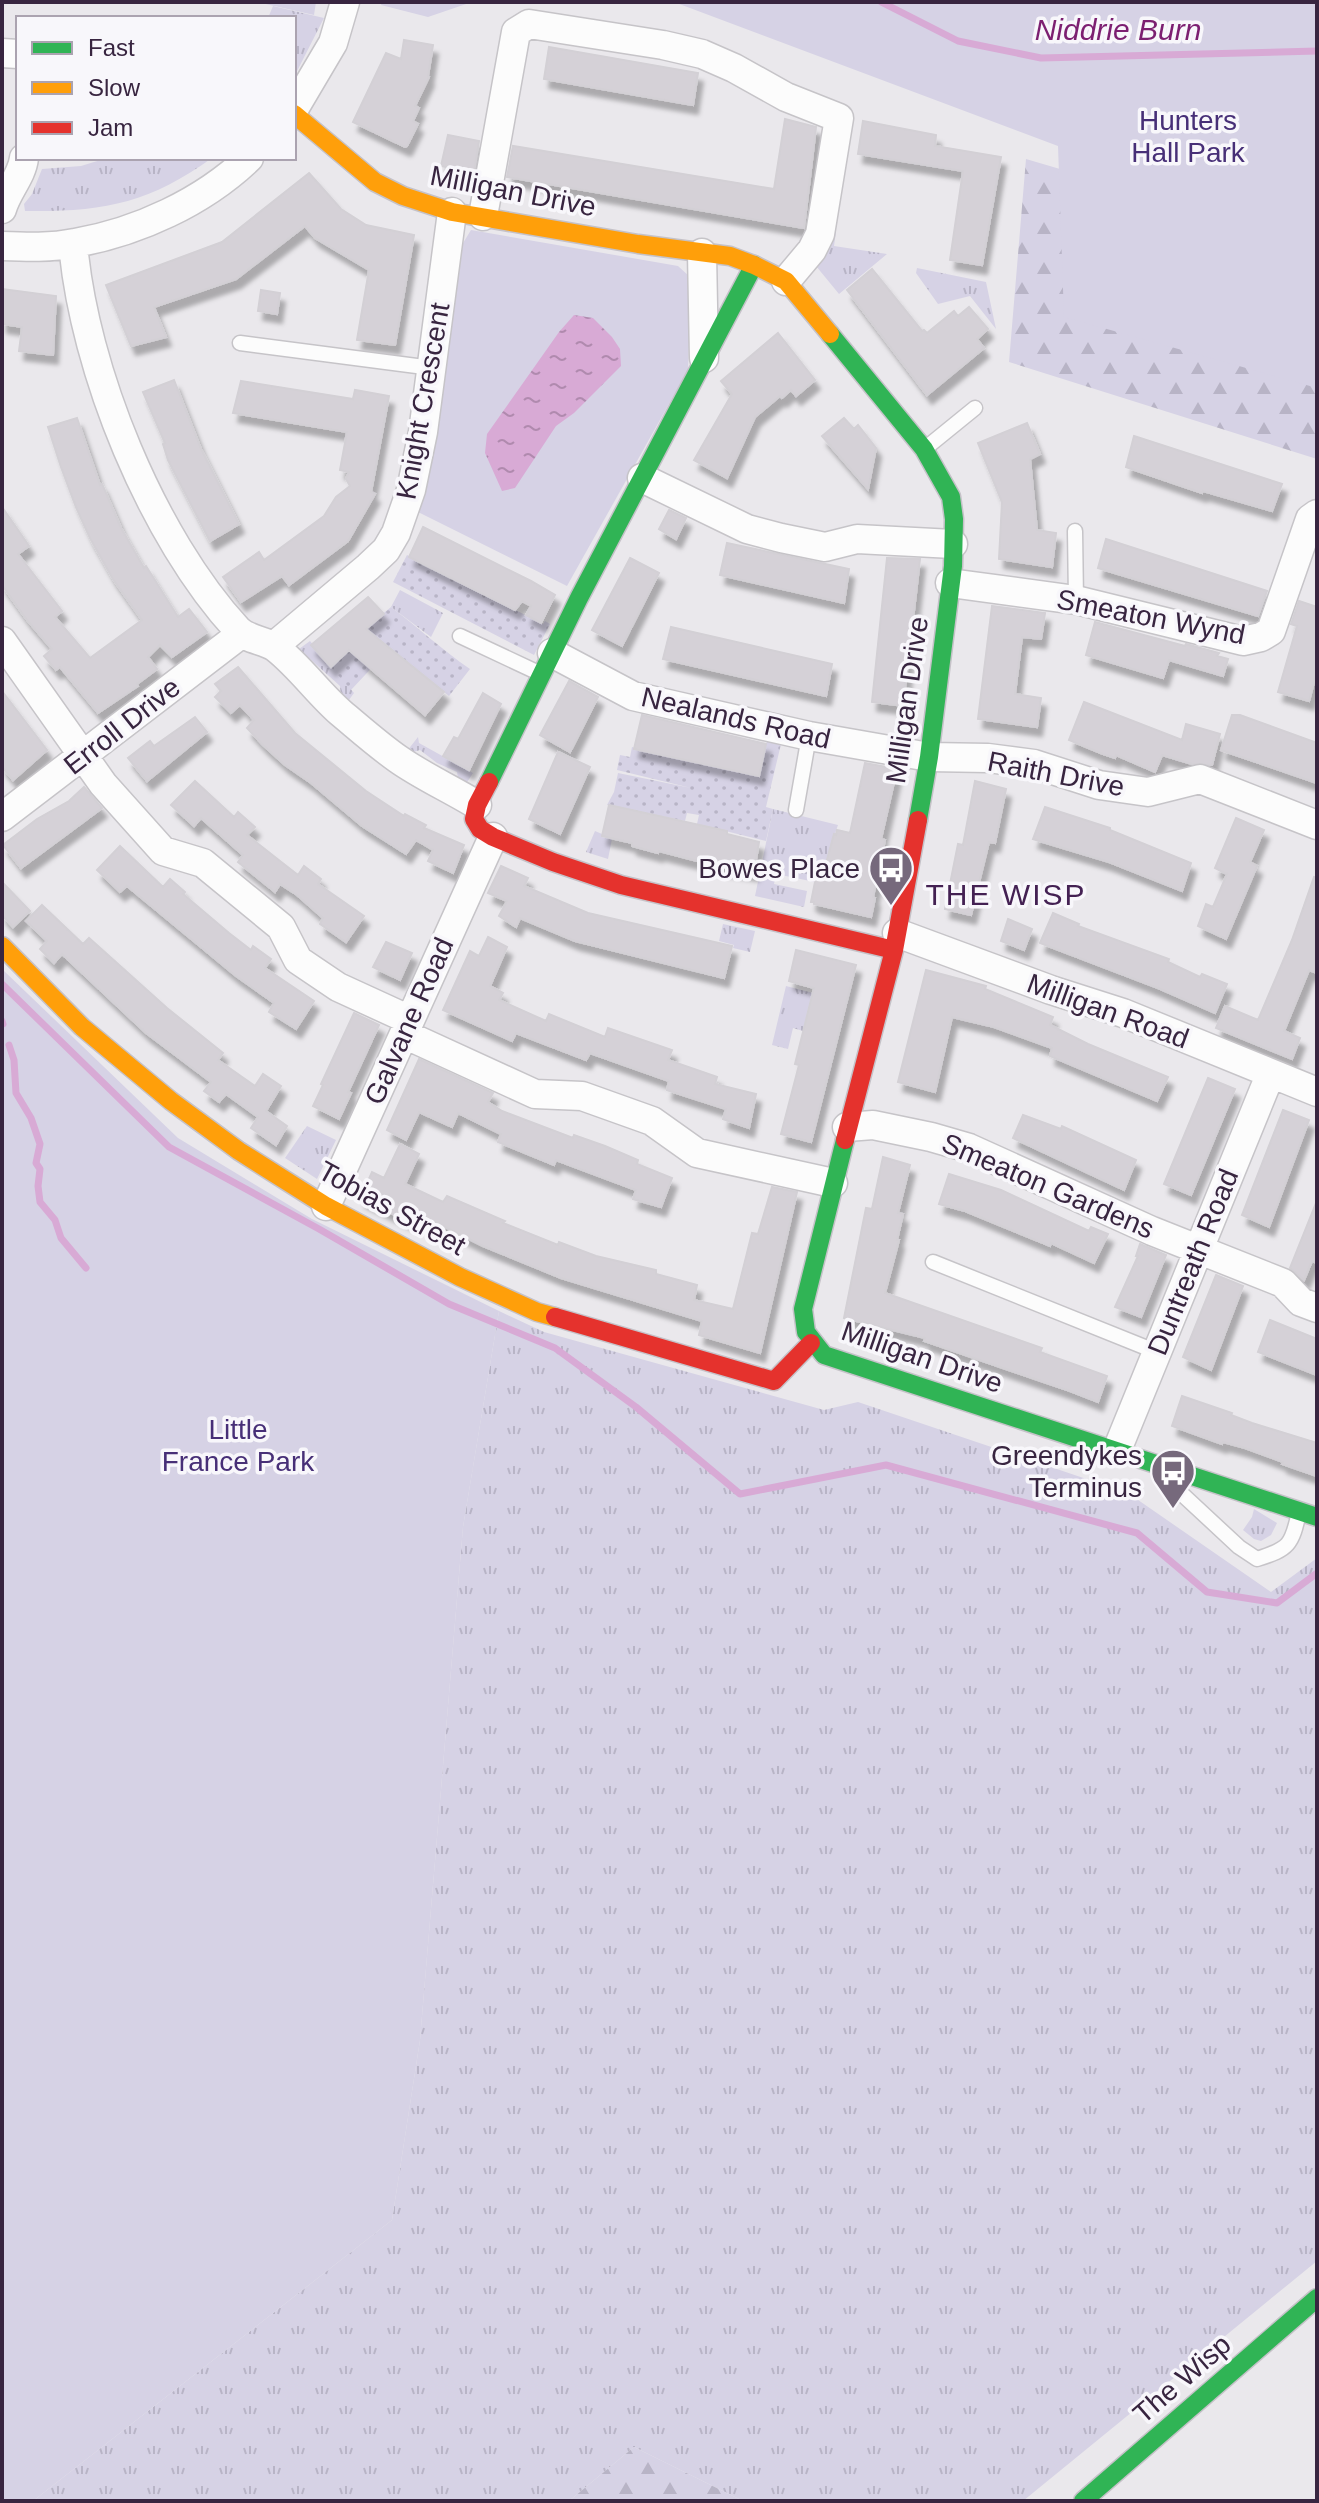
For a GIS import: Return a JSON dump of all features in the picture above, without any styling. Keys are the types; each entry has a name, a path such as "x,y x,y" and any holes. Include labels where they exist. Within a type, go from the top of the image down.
{"street":[{"path":"296,108 333,43 345,2"},
{"path":"483,216 516,32 529,24 663,45 702,54 786,97 839,118 820,234 812,250 786,281"},
{"name":"Milligan Drive","path":"296,113 375,182 403,196 452,212 638,244 730,256 786,281 924,449 951,497 953,544 929,757 895,941 807,1288 801,1319 804,1333 824,1355 1308,1514"},
{"path":"2,209 6,193 19,174 23,160"},
{"path":"2,246 73,244 121,233 204,194 247,160"},
{"name":"Knight Crescent","path":"274,646 368,567 386,550 396,533 411,490 432,368 452,212"},
{"path":"73,244 85,319 123,438 178,548 209,593 241,634 274,646 341,713 396,758 477,805"},
{"path":"702,253 704,358"},
{"path":"754,265 547,663 477,805 474,819 480,829 493,837 621,885 895,941"},
{"path":"642,478 747,529 781,538 825,547 857,539 953,544"},
{"name":"Smeaton Wynd","path":"950,583 1076,600 1243,641 1271,631 1310,519 1317,514"},
{"name":"Erroll Drive","path":"2,817 241,634"},
{"path":"2,641 103,784 163,851 203,863 281,927 298,960 338,987 535,1094 582,1096 652,1121 697,1153 833,1183"},
{"name":"Nealands Road","path":"547,663 633,696 809,736 929,757"},
{"name":"Raith Drive","path":"929,757 988,758 1034,764 1099,785 1148,792 1200,779 1317,825"},
{"name":"Galvane Road","path":"326,1206 493,837"},
{"name":"Milligan Road","path":"895,941 1123,1013 1270,1075 1314,1082"},
{"name":"Tobias Street","path":"2,946 82,1027 171,1101 239,1151 326,1206 460,1277 537,1312 774,1381 811,1343"},
{"name":"Duntreath Road","path":"1117,1450 1270,1075"},
{"name":"Smeaton Gardens","path":"847,1127 873,1125 969,1148 1152,1231 1283,1283 1301,1302 1317,1308"},
{"name":"The Wisp","path":"1083,2501 1317,2298"}],"lane":[{"path":"240,343 432,368"},
{"path":"924,449 975,408"},
{"path":"1075,531 1076,600"},
{"path":"460,636 547,663"},
{"path":"796,810 809,736"},
{"path":"933,1262 1157,1352"},
{"path":"1145,1460 1227,1536 1257,1559 1282,1551 1308,1514"}],"green space":[{"path":"257,2 316,2 314,15"},
{"path":"382,2 472,2 428,17 381,5"},
{"name":"Hunters Hall Park","path":"674,2 1317,2 1317,388 1064,317 1058,146"},
{"path":"273,6 324,18 296,73 296,16 269,16"},
{"path":"1026,159 1060,169 1317,387 1317,459 1009,362"},
{"path":"100,160 209,160 167,186 123,202 78,210 25,211 24,204 32,194 42,169 81,166"},
{"path":"471,230 678,266 690,277 688,370 567,586 416,511 457,253"},
{"path":"832,231 836,232 834,246 887,254 839,294 816,266"},
{"path":"917,268 986,282 996,329 970,296 938,304 916,273"},
{"path":"407,555 543,624 545,621 550,624 534,655 393,582"},
{"path":"400,590 443,613 431,637 391,607"},
{"path":"391,607 470,669 449,696 430,680 427,683 380,659 351,690 331,667 347,653 343,647"},
{"path":"310,641 354,693 346,704 341,699 340,686 309,658 299,658 299,649"},
{"path":"418,737 419,743 473,773 464,787 459,785 457,772 437,763 420,750 407,751"},
{"path":"767,741 781,744 766,807 773,809 766,841 697,824 699,815 687,813 685,821 607,805 618,773 691,788 617,770 620,755 630,757 632,747 759,776"},
{"path":"773,809 838,825 831,845 831,865 825,864 822,878 816,877 815,882 776,874 774,884 807,891 804,907 755,896"},
{"path":"595,831 602,837 612,839 608,859 586,852"},
{"path":"723,924 755,931 750,952 719,941"},
{"name":"Little France Park","path":"2,969 178,1138 312,1219 499,1311 463,1527 420,2040 392,2220 33,2501 2,2501"},
{"path":"786,986 813,993 803,1031 793,1028 788,1049 772,1045"},
{"path":"307,1126 336,1140 317,1179 285,1158"},
{"path":"499,1311 544,1332 824,1410 858,1402 1128,1493 1271,1592 1317,1558 1317,2261 1023,2501 743,2501 634,2447 569,2501 33,2501 392,2220 420,2040 463,1527"},
{"path":"1254,1509 1277,1523 1271,1535 1261,1541 1243,1530"},
{"path":"634,2447 743,2501 569,2501"}],"water":[{"path":"574,315 593,318 612,337 620,349 621,366 574,413 556,426 515,488 502,491 485,453 487,434"}],"building":[{"path":"404,40 433,45 429,77 415,106 419,108 413,121 418,124 405,147 353,122 386,53 401,59"},
{"path":"549,47 698,73 693,105 544,79"},
{"path":"785,119 816,127 804,228 507,177 513,146 774,189"},
{"path":"863,121 936,135 935,146 1001,157 982,265 950,260 963,171 858,154"},
{"path":"448,135 479,141 474,173 441,166"},
{"path":"309,173 341,209 366,225 414,235 395,345 357,340 369,270 315,238 305,226 236,279 154,307 166,337 131,346 106,285 222,242"},
{"path":"872,269 922,331 927,333 954,311 958,316 969,307 988,329 977,339 984,348 927,395 847,290"},
{"path":"2,289 56,296 53,355 19,351 22,327 2,324"},
{"path":"261,290 280,293 277,314 258,311"},
{"path":"778,333 815,380 796,396 791,390 782,398 780,396 755,417 727,478 694,460 732,394 721,381"},
{"path":"174,380 201,449 239,524 210,541 168,460 165,443 143,392"},
{"path":"241,381 353,399 355,390 389,396 371,492 375,494 348,541 289,585 282,576 241,602 223,577 259,552 264,560 324,516 336,497 350,486 346,479 349,472 340,470 347,432 233,413"},
{"path":"77,418 100,485 144,568 146,566 178,617 189,609 207,632 172,657 160,645 148,657 157,669 98,713 60,667 56,670 44,656 52,649 2,585 2,507 29,546 18,554 62,611 55,617 90,658 142,620 113,579 90,538 48,427"},
{"path":"844,418 854,429 858,425 876,448 868,489 822,436"},
{"path":"1027,423 1040,454 1030,459 1037,530 1056,533 1052,567 999,559 1002,502 978,443"},
{"path":"1134,436 1282,484 1272,511 1202,493 1126,467"},
{"path":"669,510 686,518 676,539 659,529"},
{"path":"423,527 555,595 541,623 526,615 531,606 522,601 515,610 409,557"},
{"path":"1106,539 1267,591 1258,616 1098,568"},
{"path":"727,543 849,569 844,603 720,575"},
{"path":"630,558 659,573 622,646 592,630"},
{"path":"887,558 920,559 903,706 872,702"},
{"path":"368,597 384,614 366,629 444,692 425,715 349,650 331,667 311,645"},
{"path":"1299,601 1317,607 1317,671 1309,701 1278,692 1297,626 1291,624"},
{"path":"992,606 1045,613 1041,639 1022,637 1015,694 1041,698 1037,727 978,719"},
{"path":"1095,622 1219,653 1217,656 1228,659 1223,676 1169,660 1163,678 1086,655"},
{"path":"671,627 832,664 826,696 663,659"},
{"path":"238,667 295,733 366,791 404,816 426,825 424,828 464,845 453,873 428,861 433,850 416,840 406,854 362,826 263,745 247,728 254,720 240,705 231,713 215,697 221,691 215,684"},
{"path":"569,681 598,697 570,752 540,735"},
{"path":"2,691 47,750 13,780 2,767"},
{"path":"483,693 501,704 469,770 443,756 454,737 458,739"},
{"path":"1084,702 1182,740 1186,724 1220,734 1212,765 1192,764 1162,755 1155,772 1069,740"},
{"path":"642,715 766,744 759,776 634,749"},
{"path":"1232,715 1240,715 1317,743 1317,783 1221,750"},
{"path":"195,717 207,732 147,781 128,758 150,741 154,746"},
{"path":"558,752 590,767 560,834 529,819"},
{"path":"865,763 897,769 881,839 885,840 871,917 811,902 816,877 822,878 834,834 837,830 850,833"},
{"path":"195,781 234,817 238,812 255,827 247,835 298,875 304,866 321,879 318,884 364,916 346,942 320,924 323,918 297,895 280,884 275,892 238,862 243,855 201,818 194,826 171,805"},
{"path":"975,781 1006,789 995,843 989,842 971,915 945,909 958,844 963,845"},
{"path":"84,787 102,808 21,868 3,845 37,819 69,801"},
{"path":"609,805 727,831 727,834 759,842 754,872 658,853 602,836"},
{"path":"1045,807 1110,828 1191,863 1182,891 1109,862 1033,839"},
{"path":"1236,818 1264,830 1250,862 1257,866 1226,939 1198,926 1206,904 1213,907 1227,874 1215,868"},
{"path":"120,846 163,887 170,879 229,933 251,950 253,946 271,959 265,968 314,1001 296,1029 269,1012 274,1003 236,976 127,886 120,892 97,870"},
{"path":"501,866 528,878 524,886 588,913 732,946 724,978 575,941 520,918 516,927 499,916 507,901 488,893"},
{"path":"1314,877 1317,878 1317,973 1309,970 1284,1031 1300,1038 1292,1059 1216,1028 1225,1006 1258,1020 1292,940"},
{"path":"2,882 30,911 13,927 2,915"},
{"path":"42,905 83,944 89,938 223,1053 218,1060 255,1086 263,1074 281,1086 266,1111 287,1126 276,1145 251,1128 258,1117 226,1094 219,1102 204,1091 211,1082 146,1033 62,954 54,963 40,949 47,941 26,921"},
{"path":"1053,913 1078,926 1169,959 1168,962 1200,977 1202,974 1227,984 1215,1013 1040,943"},
{"path":"1008,919 1032,929 1024,950 1001,941"},
{"path":"488,937 507,947 490,986 503,993 499,1000 546,1021 549,1014 605,1037 608,1028 672,1050 668,1060 717,1077 715,1084 756,1094 749,1128 723,1119 726,1109 667,1090 669,1081 590,1053 586,1060 516,1033 512,1041 443,1010 470,951 479,956"},
{"path":"386,942 412,953 400,980 373,967"},
{"path":"796,950 856,965 811,1142 781,1134 814,988 789,981"},
{"path":"926,970 986,986 985,989 1053,1017 1050,1025 1088,1044 1168,1077 1157,1101 1050,1056 1052,1048 994,1027 952,1017 935,1092 898,1082"},
{"path":"354,1013 379,1025 339,1119 313,1106"},
{"path":"419,1059 493,1093 488,1102 502,1111 573,1138 574,1135 605,1146 638,1160 637,1164 672,1178 661,1207 633,1199 636,1190 556,1160 554,1165 498,1142 501,1134 458,1113 452,1127 419,1112 406,1140 387,1130"},
{"path":"1208,1078 1235,1089 1191,1195 1164,1184"},
{"path":"1283,1110 1309,1120 1269,1227 1242,1215"},
{"path":"1023,1115 1061,1129 1062,1126 1136,1160 1124,1190 1013,1138"},
{"path":"400,1144 419,1154 405,1184 443,1202 447,1196 558,1245 559,1242 697,1285 694,1300 733,1309 752,1233 758,1234 772,1187 797,1192 760,1353 699,1335 702,1321 561,1278 483,1246 427,1218 411,1212 407,1221 360,1198 372,1172 384,1178"},
{"path":"883,1157 910,1165 898,1213 903,1214 899,1240 885,1293 1042,1348 1040,1352 1107,1376 1098,1402 924,1341 925,1338 844,1318 866,1208 872,1209"},
{"path":"949,1174 1001,1190 1089,1231 1091,1227 1108,1234 1094,1263 1051,1243 1050,1246 965,1211 939,1204"},
{"path":"1316,1203 1317,1263 1312,1261 1304,1280 1290,1268"},
{"path":"1140,1244 1166,1255 1141,1317 1115,1307 1138,1256"},
{"path":"1216,1275 1243,1286 1211,1370 1183,1357"},
{"path":"1270,1320 1317,1339 1317,1375 1258,1352"},
{"path":"1182,1396 1252,1423 1317,1443 1317,1476 1245,1448 1222,1444 1172,1426"}],"waterway":[{"name":"Niddrie Burn","path":"881,2 958,41 1041,58 1317,51"},
{"path":"2,984 169,1147 449,1304 555,1348 636,1407 740,1494 886,1465 1137,1533 1207,1592 1277,1603 1317,1573"},
{"path":"9,1045 14,1060 16,1093 31,1118 40,1144 36,1163 40,1169 40,1202 55,1220 61,1238 86,1268"}],"traffic: fast":[{"path":"489,782 579,598 754,265"},
{"path":"830,334 924,449 951,497 953,566 918,820"},
{"path":"845,1140 803,1309 806,1332 824,1355 1317,1517"},
{"path":"1083,2501 1317,2298"}],"traffic: slow":[{"path":"296,116 375,182 403,196 452,212 638,244 730,256 754,265 786,281 830,334"},
{"path":"2,946 82,1027 171,1101 239,1151 326,1206 460,1277 555,1317"}],"traffic: jam":[{"path":"489,782 477,805 474,819 480,829 553,862 621,885 894,950"},
{"path":"845,1140 894,950 918,820"},
{"path":"555,1317 774,1381 811,1343"}],"place":[{"name":"Bowes Place","path":"891,907"},
{"name":"Greendykes Terminus","path":"1173,1510"}],"district":[{"name":"THE WISP","path":"1006,894"}]}
